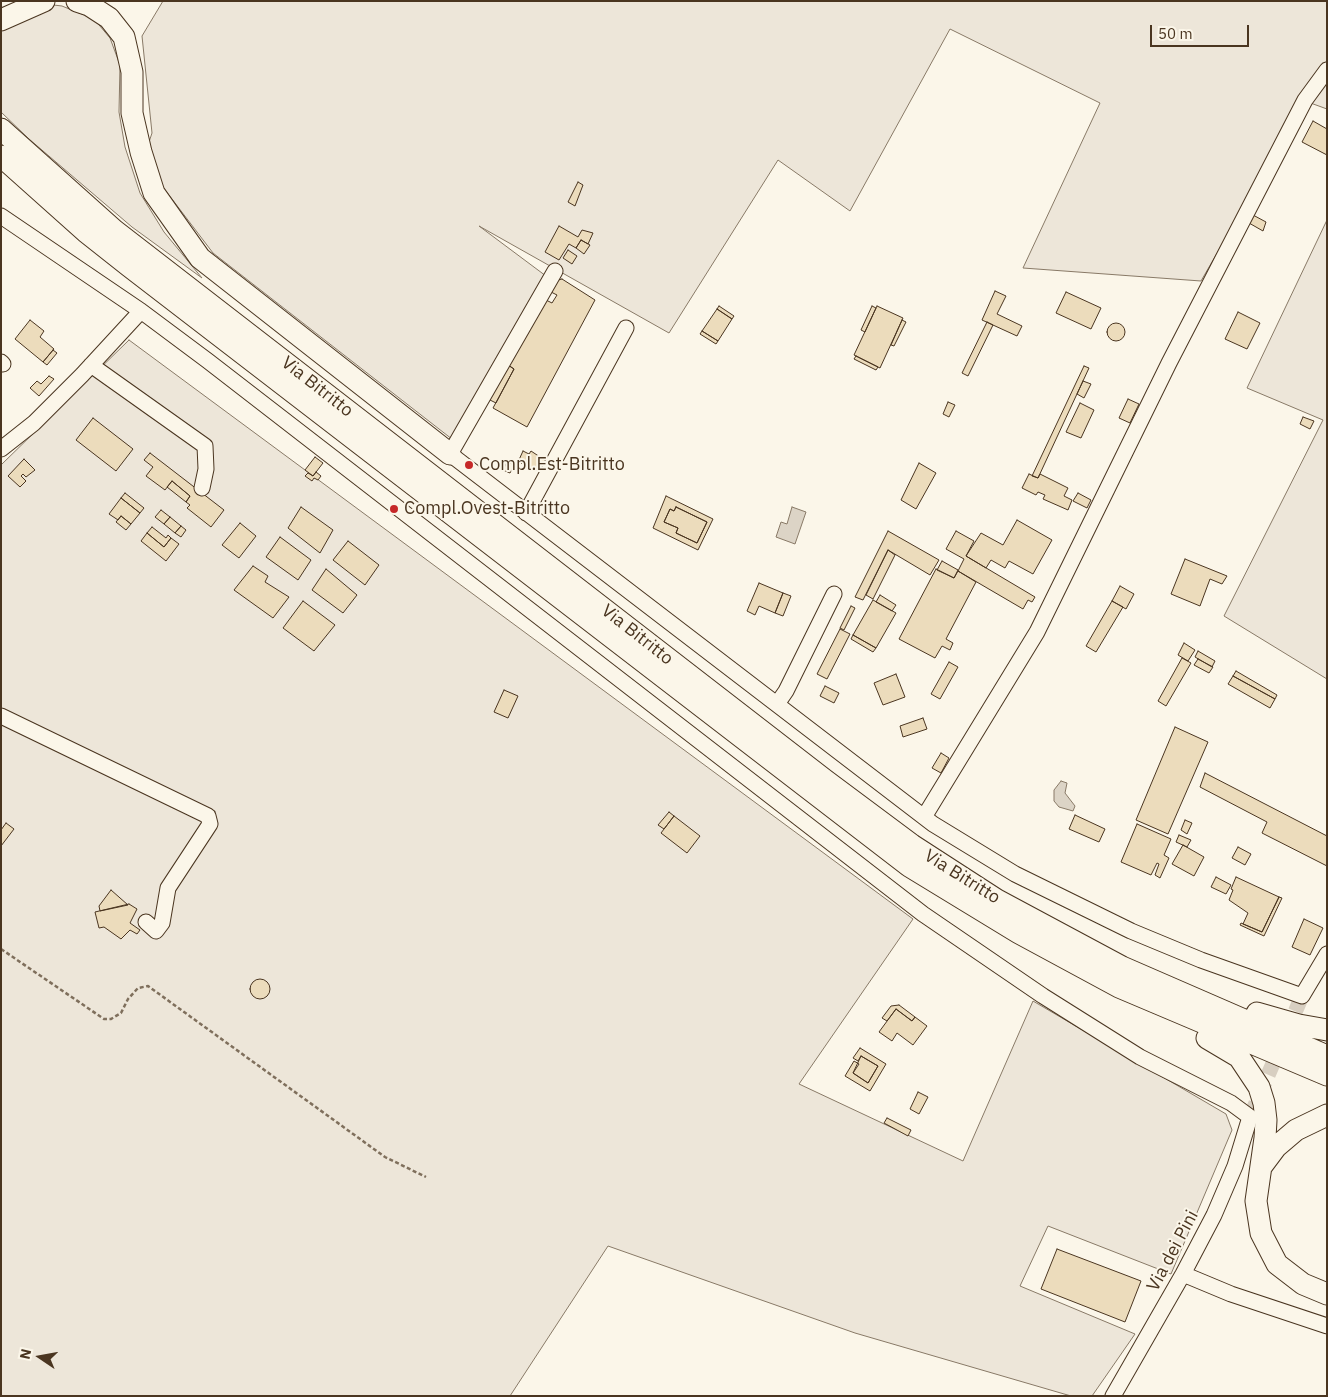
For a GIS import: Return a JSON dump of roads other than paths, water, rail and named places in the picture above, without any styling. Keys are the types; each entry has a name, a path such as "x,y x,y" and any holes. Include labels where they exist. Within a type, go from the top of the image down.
{"highway":[{"path":"1,31 9,16 44,1"},
{"path":"77,1 89,5 109,18 124,37 132,72 132,113 141,152 154,193 179,232 200,258 450,454"},
{"path":"1,112 114,215 171,273"},
{"name":"Via Bitritto","path":"1,129 99,217 912,845 997,900 1064,937 1187,996 1327,1056"},
{"name":"Via Bitritto","path":"1,156 86,232 867,836 956,895 1019,933 1119,987 1327,1075"},
{"path":"956,895 1013,941 1046,961 1143,1010 1209,1039 1239,1057 1258,1087 1264,1103 1265,1129 1256,1201 1261,1233 1277,1264 1303,1284 1327,1294"},
{"path":"1064,937 1122,955 1267,1017 1327,1030"},
{"path":"1260,1170 1276,1148 1296,1130 1327,1115"}],"street":[{"path":"924,817 1037,632 1201,302 1305,100 1327,70"},
{"path":"1,216 141,311 34,423 1,449"},
{"path":"555,271 450,454 924,817 1015,874 1131,932 1201,960 1302,996 1327,954"},
{"name":"Via dei Pini","path":"141,311 923,914 1043,996 1140,1056 1231,1103 1250,1117 1235,1166 1218,1207 1183,1274 1113,1396"},
{"path":"526,513 626,328"},
{"path":"91,365 204,446 206,469 202,488"},
{"path":"776,704 786,691 834,594"},
{"path":"1,716 208,816 210,824 168,888 162,923 156,931 146,922"},
{"path":"1183,1274 1231,1294 1327,1326"}],"tunnel":[{"path":"1250,1117 1302,996"}],"place":[{"name":"Compl.Est-Bitritto","path":"469,465"},
{"name":"Compl.Ovest-Bitritto","path":"394,509"}]}
